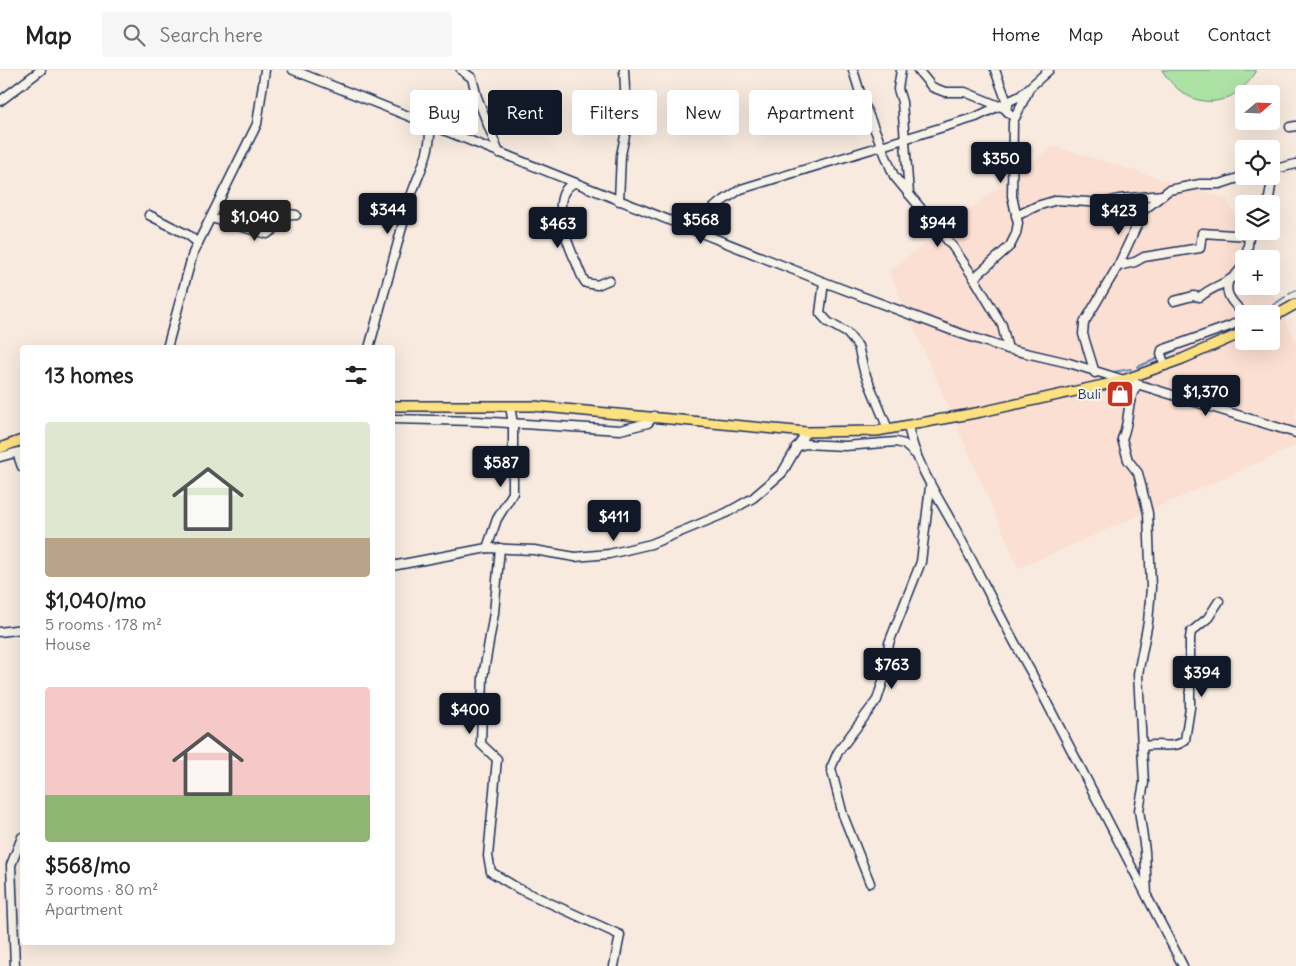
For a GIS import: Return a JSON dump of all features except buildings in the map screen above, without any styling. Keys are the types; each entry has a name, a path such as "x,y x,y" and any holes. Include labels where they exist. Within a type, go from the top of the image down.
{"main road":[{"path":"1280,313 1296,304"},
{"path":"395,406 510,406 654,416 806,432 842,433 908,426 1122,381 1165,366 1235,336"},
{"path":"0,448 20,441"}],"street":[{"path":"0,101 42,70"},
{"path":"169,345 183,283 198,243 257,124 265,70"},
{"path":"293,70 410,117"},
{"path":"461,70 472,78 477,97 499,153"},
{"path":"619,201 621,155 627,126 624,70"},
{"path":"853,70 894,176 953,247 974,278 1002,325 1008,349"},
{"path":"901,70 898,88 902,102 910,196"},
{"path":"918,70 932,87 945,92 965,92 1007,110 1012,118"},
{"path":"974,278 1010,246 1018,228 1012,196 1012,118 995,70"},
{"path":"691,228 718,204 741,189 956,124 1007,102 1029,89 1049,70"},
{"path":"1012,118 1029,89"},
{"path":"370,345 394,254 430,146 430,135"},
{"path":"455,135 824,282 1008,349 1069,363 1137,386 1296,433"},
{"path":"1280,168 1296,164"},
{"path":"1095,373 1083,334 1083,326 1093,305 1118,266 1140,214 1169,190 1200,184 1220,184 1235,179"},
{"path":"574,183 566,188 562,203 567,243 586,283 597,285 609,280"},
{"path":"1016,216 1037,206 1057,200 1103,203 1142,196 1162,195"},
{"path":"211,218 266,234 274,229 282,213 296,215"},
{"path":"149,215 188,235 198,243"},
{"path":"1118,266 1135,262 1144,257 1200,248 1202,233 1235,234"},
{"path":"1174,301 1193,296 1200,297 1211,288 1228,283 1235,278"},
{"path":"824,282 820,313 828,322 847,333 858,346 864,371 888,429"},
{"path":"1165,366 1161,354 1162,350 1230,326 1243,319 1243,313 1232,302 1226,288 1228,283"},
{"path":"1137,386 1130,398 1128,426 1122,439 1128,460 1138,473 1148,513 1151,588 1148,622 1138,674 1144,783 1140,810 1145,851 1147,898"},
{"path":"487,548 497,519 513,493 514,424 510,406"},
{"path":"395,419 476,421 620,430 648,423 654,416"},
{"path":"908,426 914,454 930,486 1031,672 1183,966"},
{"path":"395,565 487,548 534,550 575,557 608,554 651,544 726,513 753,498 782,473 806,432"},
{"path":"796,447 805,444 845,446 896,442 904,444 914,454"},
{"path":"0,456 20,452"},
{"path":"870,883 843,816 832,773 832,763 877,700 891,636 921,562 930,486"},
{"path":"500,548 494,613 483,677 481,744 498,759 488,856 491,872 519,889 620,935 614,966"},
{"path":"1142,747 1151,744 1173,745 1185,740 1190,708 1191,632 1208,618 1219,601"},
{"path":"0,632 20,629"},
{"path":"15,966 11,865 20,843"}],"shaded area":[{"name":"Buli","path":"1053,146 1227,199 1235,216 1235,240 1247,240 1252,250 1235,250 1235,295 1273,295 1278,305 1235,305 1235,350 1280,350 1280,309 1296,342 1296,446 1019,568 889,271"}],"green space":[{"path":"1162,70 1256,70 1246,85 1235,85 1235,93 1221,100 1196,99 1184,93 1172,83"}],"waterway":[{"path":"1289,294 1296,290"},
{"path":"1273,305 1285,297"},
{"path":"1164,356 1182,347"},
{"path":"1137,367 1159,358"},
{"path":"1113,372 1131,369"}],"place":[{"name":"Buli","path":"1120,394"}]}
